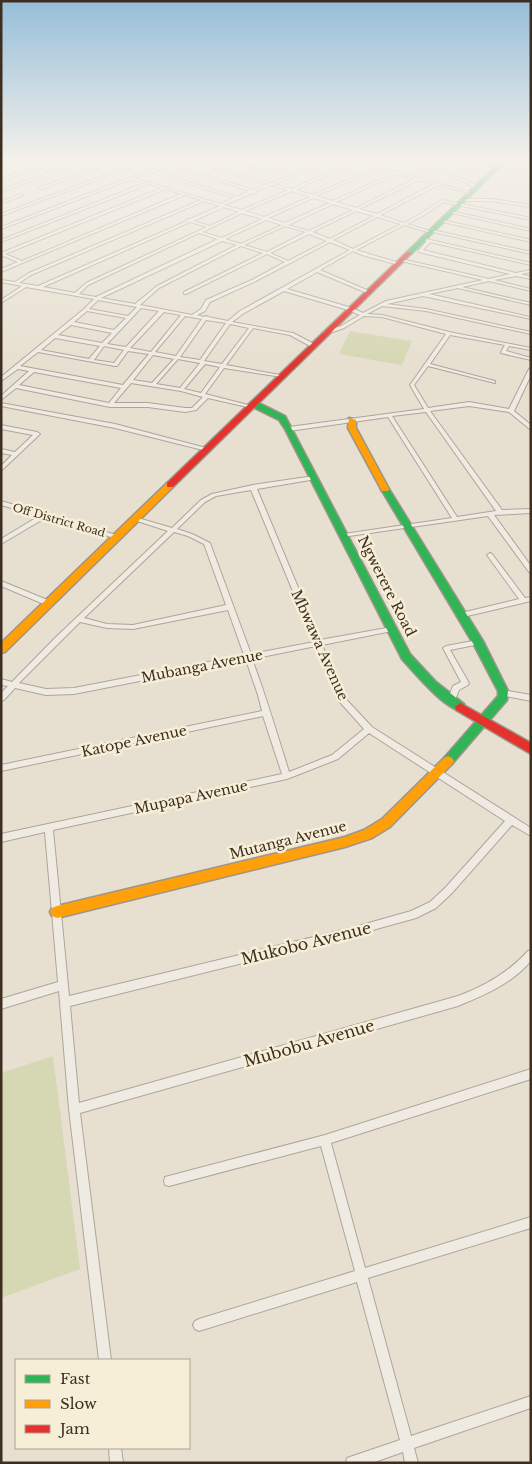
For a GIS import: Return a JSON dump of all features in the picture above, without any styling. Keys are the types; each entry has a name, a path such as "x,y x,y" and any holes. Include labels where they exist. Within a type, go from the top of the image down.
{"street":[{"path":"1,241 40,226"},
{"path":"2,254 74,226"},
{"path":"1,270 107,226"},
{"path":"15,284 30,274 142,226"},
{"path":"38,288 174,226"},
{"path":"1,380 86,310 97,298 248,226"},
{"path":"90,361 150,293 242,245 283,226"},
{"path":"290,226 331,240 353,250 531,290"},
{"path":"185,293 320,226"},
{"path":"194,315 203,310 208,301 358,226"},
{"path":"181,390 230,321 282,289 400,226"},
{"path":"410,226 429,236 531,264"},
{"path":"1,648 118,537 312,345 438,226"},
{"path":"466,226 531,241"},
{"path":"76,294 87,284 201,233 210,227"},
{"path":"201,233 267,253 288,262"},
{"path":"429,236 531,253"},
{"path":"429,236 420,251 531,278"},
{"path":"2,254 21,262"},
{"path":"319,271 368,292"},
{"path":"325,333 341,329 377,305 531,271"},
{"path":"1,281 230,321 291,334 312,345"},
{"path":"1,302 25,286"},
{"path":"457,287 531,304"},
{"path":"282,289 364,315 382,316 449,333 531,349"},
{"path":"422,294 530,318"},
{"path":"377,305 426,310 531,333"},
{"path":"86,310 129,317"},
{"path":"36,350 115,365 126,350 163,310"},
{"path":"110,404 184,314"},
{"path":"153,385 177,358 206,317"},
{"path":"70,323 116,332"},
{"path":"15,386 110,404 148,405 190,410 204,396 252,326"},
{"path":"449,333 412,385 427,410 500,512"},
{"path":"54,336 280,376"},
{"path":"507,345 503,352 531,359"},
{"path":"426,364 494,382"},
{"path":"16,367 125,387"},
{"path":"511,412 531,369"},
{"path":"1,399 33,370"},
{"path":"130,381 252,406"},
{"path":"524,386 531,387"},
{"path":"1,404 115,426 207,449"},
{"path":"289,429 348,423 389,415 469,404 511,412 531,428"},
{"name":"Ngwerere Road","path":"252,406 280,416 289,429 406,656 415,669 451,701 531,749"},
{"path":"389,415 456,519"},
{"path":"348,423 408,527 463,615 501,684 504,693 531,698"},
{"path":"1,427 37,434 1,468"},
{"path":"1,451 16,454"},
{"path":"1,698 57,640 202,501 214,495 314,478"},
{"name":"Mbwawa Avenue","path":"254,487 317,644 342,698 369,728 531,833"},
{"name":"Off District Road","path":"1,503 118,537"},
{"path":"344,536 500,512 531,511"},
{"path":"490,514 528,563 531,571"},
{"path":"1,542 43,516"},
{"path":"136,519 201,538 207,543 262,695 286,776"},
{"path":"463,615 527,600 490,555"},
{"path":"1,582 48,603"},
{"path":"80,620 107,626 133,626 229,607"},
{"name":"Mubanga Avenue","path":"1,682 46,692 74,691 392,629"},
{"path":"451,701 456,688 465,683 446,648 478,642"},
{"name":"Mutanga Avenue","path":"57,912 345,842 368,834 386,823 438,772 484,721 503,697 504,693"},
{"name":"Katope Avenue","path":"1,768 266,713"},
{"name":"Mupapa Avenue","path":"1,838 286,776 335,757 369,728"},
{"name":"Mukobo Avenue","path":"65,1002 413,915 433,905 449,890 512,820"},
{"path":"49,828 74,1109 105,1359"},
{"name":"Mubobu Avenue","path":"74,1109 458,1000 504,981 520,968 531,954"},
{"path":"1,1004 63,984"},
{"path":"168,1181 325,1140 531,1074"},
{"path":"325,1140 412,1463"},
{"path":"199,1325 531,1222"},
{"path":"352,1463 531,1402"},
{"path":"116,1449 117,1463"}],"green space":[{"path":"350,331 412,341 402,365 339,354"},
{"path":"53,1056 80,1269 1,1298 1,1073"}],"traffic: fast":[{"path":"409,253 437,226"},
{"path":"254,404 282,418 289,429 406,656 432,685 460,707"},
{"path":"385,489 479,644 503,691 503,697 448,761"}],"traffic: slow":[{"path":"352,420 352,428 385,489"},
{"path":"1,649 170,485"},
{"path":"57,912 345,842 368,834 386,823 448,761"}],"traffic: jam":[{"path":"170,485 409,253"},
{"path":"460,707 531,749"}]}
